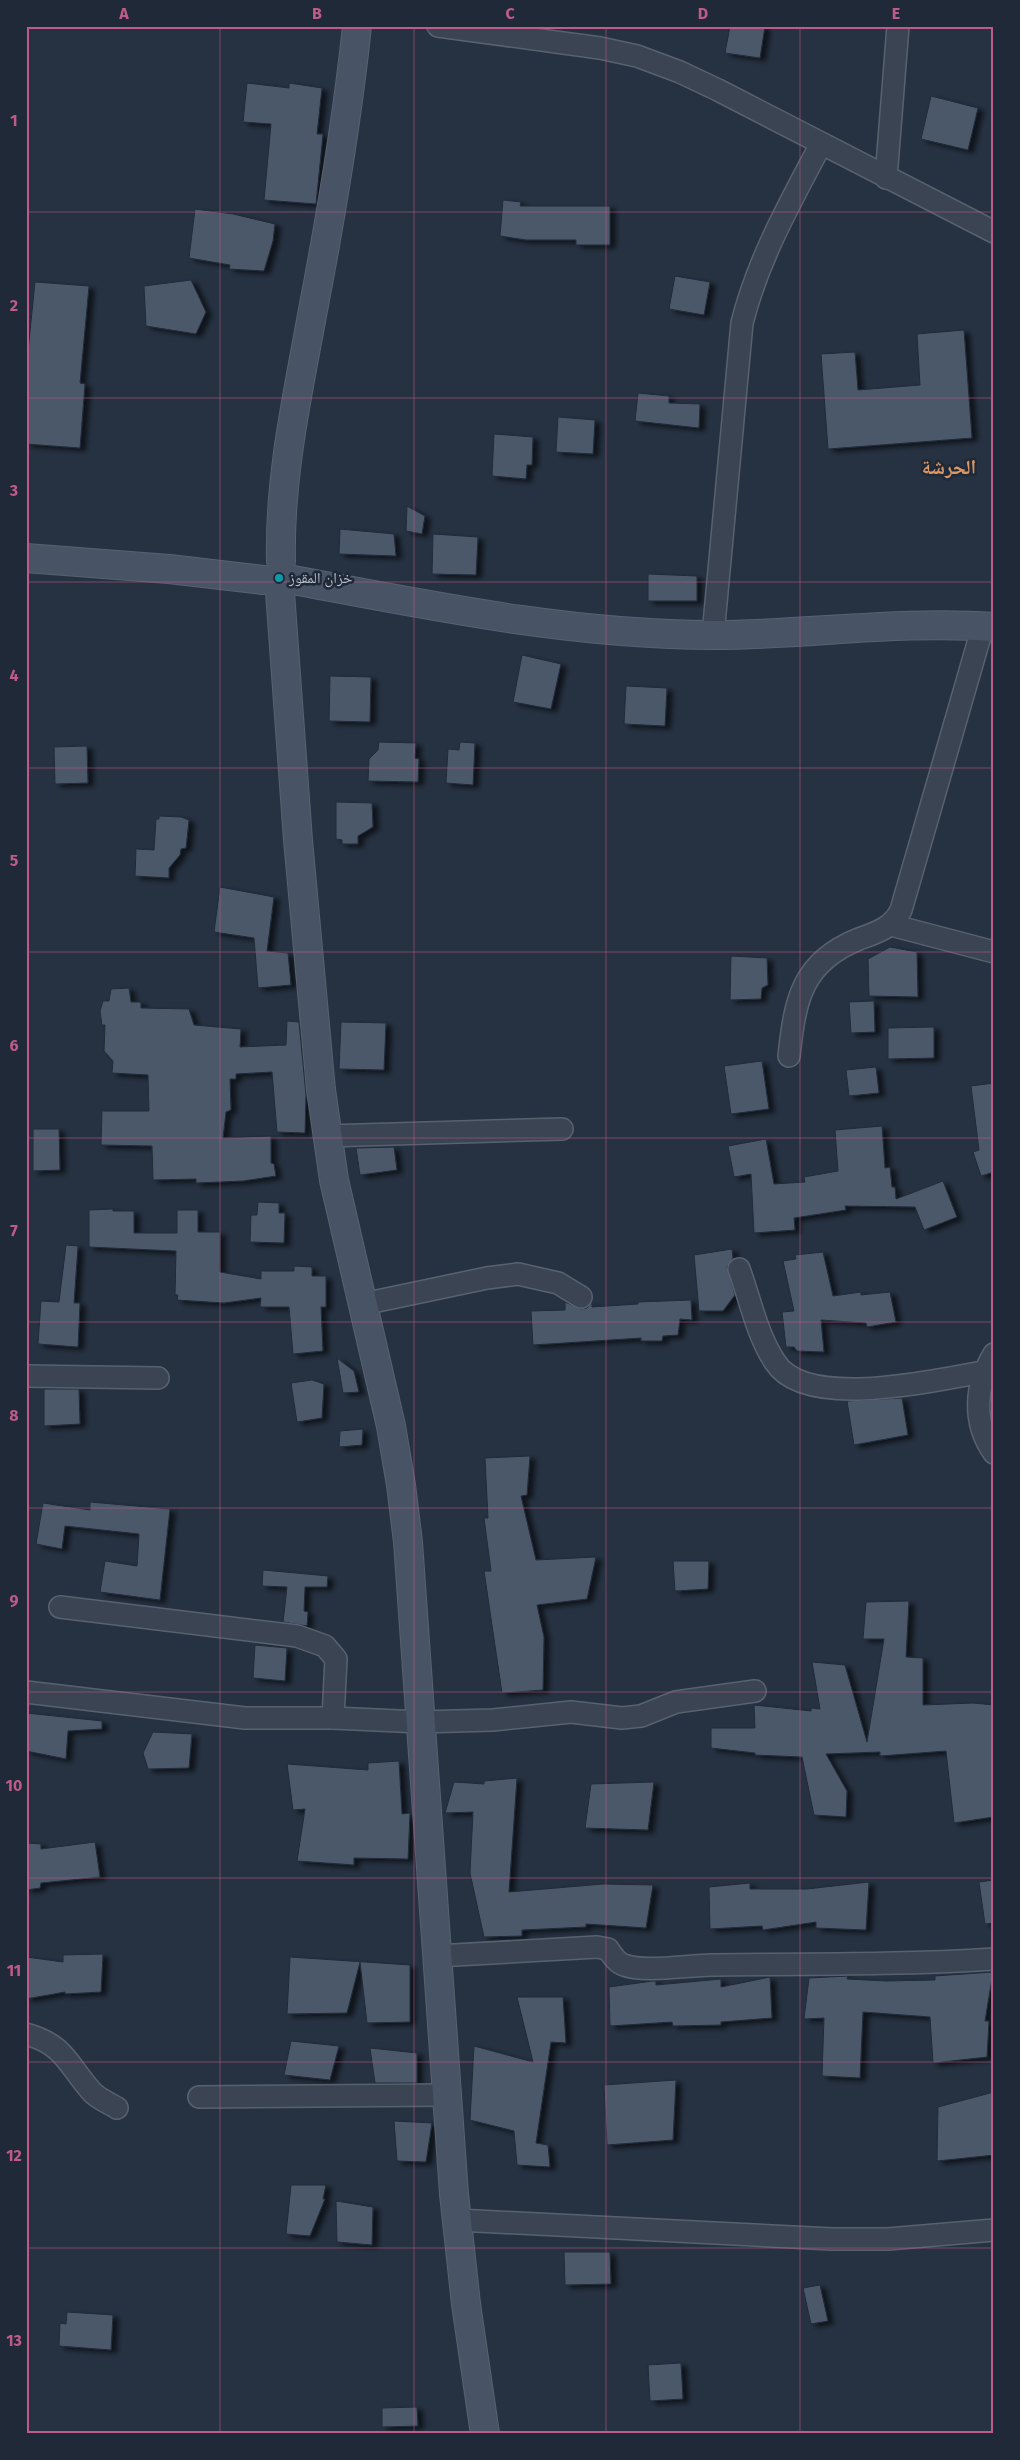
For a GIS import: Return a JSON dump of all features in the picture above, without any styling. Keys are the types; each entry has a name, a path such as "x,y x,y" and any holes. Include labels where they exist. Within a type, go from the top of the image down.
{"street":[{"path":"357,26 334,200 289,442 283,487 279,578 305,925 327,1136 334,1180 383,1389 402,1485 408,1542 446,2095 466,2304 485,2434"},
{"path":"438,26 600,48 637,56 680,72 718,90 994,232"},
{"path":"886,178 898,26"},
{"path":"713,635 742,323 751,288 772,236 821,144"},
{"path":"26,558 279,578 515,619 583,627 713,635 923,625 988,627 907,893 896,920 891,925 839,949 810,975 800,992 793,1019 789,1056"},
{"path":"891,925 994,952"},
{"path":"327,1136 562,1128"},
{"path":"739,1269 764,1339 775,1362 786,1374 796,1380 838,1388 864,1389 988,1363"},
{"path":"363,1304 487,1278 518,1274 558,1283 581,1297"},
{"path":"988,1363 979,1385 987,1415 985,1437 994,1453"},
{"path":"26,1376 158,1378"},
{"path":"60,1607 297,1636 325,1646 336,1659 333,1718"},
{"path":"26,1692 245,1718 333,1718 420,1722 493,1720 571,1712 622,1718 641,1716 676,1702 755,1691"},
{"path":"437,1956 598,1947 608,1949 623,1965 665,1968 710,1965 921,1963 994,1959"},
{"path":"26,2034 44,2039 59,2049 95,2094 117,2108"},
{"path":"199,2097 446,2095"},
{"path":"458,2220 832,2239 888,2239 994,2230"}],"building":[{"path":"730,26 765,26 760,58 725,53"},
{"path":"247,83 289,88 289,83 322,88 317,134 323,134 316,204 264,200 271,124 243,122"},
{"path":"931,96 978,108 968,150 921,139"},
{"path":"503,200 521,202 520,206 610,206 610,245 576,245 576,240 526,240 500,236"},
{"path":"195,209 233,214 275,224 273,241 264,271 229,269 230,265 189,258"},
{"path":"675,276 710,282 704,315 669,309"},
{"path":"191,280 206,312 196,334 146,326 144,286"},
{"path":"35,282 89,286 80,383 85,384 80,448 26,444 28,372 26,371"},
{"path":"964,330 972,438 828,449 821,354 855,352 858,390 920,385 917,334"},
{"path":"638,393 669,396 669,403 700,404 699,428 635,421"},
{"path":"558,417 595,420 593,454 556,452"},
{"path":"494,434 533,437 532,465 527,465 526,479 492,476"},
{"path":"407,506 425,516 422,534 406,531"},
{"path":"340,529 394,534 396,556 339,554"},
{"path":"433,534 478,537 476,575 432,574"},
{"path":"648,574 697,576 697,601 648,601"},
{"path":"522,655 561,664 551,709 513,702"},
{"path":"330,676 371,677 370,722 329,721"},
{"path":"626,686 667,688 665,726 624,724"},
{"path":"379,742 416,743 415,758 419,759 418,782 368,781 369,759 378,750"},
{"path":"460,742 475,743 473,785 446,783 448,749 459,750"},
{"path":"87,746 88,783 55,784 54,747"},
{"path":"336,802 372,803 373,827 358,836 358,844 342,844 342,840 336,839"},
{"path":"159,816 181,817 189,820 186,848 181,849 180,855 169,868 169,878 135,876 136,849 154,850 156,819 159,819"},
{"path":"220,887 274,897 267,951 288,953 291,985 258,988 254,938 214,932"},
{"path":"890,947 917,952 918,997 869,996 868,959"},
{"path":"731,956 767,958 768,985 762,988 761,999 730,1000"},
{"path":"129,988 131,1002 141,1002 141,1008 189,1009 194,1025 241,1029 240,1047 286,1045 287,1021 299,1022 306,1095 305,1133 277,1132 272,1072 236,1074 236,1079 230,1079 231,1110 226,1112 223,1138 271,1136 271,1163 274,1164 276,1176 243,1181 196,1183 196,1179 153,1180 152,1146 101,1145 102,1111 149,1111 148,1075 112,1073 113,1061 104,1051 105,1025 102,1025 100,1011 103,1001 109,1001 111,989"},
{"path":"874,1001 875,1032 851,1033 849,1002"},
{"path":"341,1022 386,1023 384,1070 339,1069"},
{"path":"934,1027 934,1058 888,1059 888,1028"},
{"path":"762,1061 769,1109 731,1114 724,1066"},
{"path":"876,1067 879,1093 849,1096 846,1070"},
{"path":"994,1083 994,1172 981,1176 973,1152 979,1150 971,1086"},
{"path":"882,1126 885,1168 890,1167 892,1187 895,1187 896,1199 943,1181 957,1217 924,1230 915,1207 845,1206 846,1210 794,1218 795,1230 754,1233 751,1174 734,1177 728,1146 766,1139 774,1184 805,1182 804,1177 838,1171 835,1130"},
{"path":"33,1129 59,1129 60,1170 33,1171"},
{"path":"394,1147 397,1170 360,1175 356,1148"},
{"path":"258,1202 279,1203 279,1213 285,1213 284,1243 250,1242 251,1215 257,1215"},
{"path":"113,1209 113,1211 134,1211 134,1233 177,1233 177,1210 198,1210 198,1232 220,1232 220,1272 261,1279 261,1271 294,1271 294,1266 312,1267 312,1276 326,1276 326,1307 321,1307 323,1351 293,1354 289,1307 260,1307 261,1298 224,1303 177,1300 178,1295 175,1295 176,1251 89,1247 89,1210"},
{"path":"66,1245 78,1246 74,1303 80,1303 78,1347 38,1344 41,1301 59,1302"},
{"path":"732,1249 733,1258 727,1267 735,1295 723,1311 699,1311 694,1255"},
{"path":"823,1252 833,1296 861,1292 861,1295 890,1292 896,1322 867,1327 866,1323 821,1320 824,1352 797,1351 794,1347 786,1347 782,1312 794,1311 783,1261 796,1259 795,1255"},
{"path":"691,1300 692,1320 680,1319 678,1335 663,1336 662,1341 641,1341 641,1338 533,1345 531,1311 565,1310 565,1302 581,1309 587,1308 592,1302 592,1307 638,1304 638,1302"},
{"path":"337,1358 354,1371 359,1392 343,1393"},
{"path":"312,1380 324,1384 322,1418 297,1422 291,1383"},
{"path":"44,1389 79,1389 80,1424 44,1426"},
{"path":"902,1398 908,1435 854,1445 847,1401"},
{"path":"363,1429 362,1445 339,1447 340,1431"},
{"path":"530,1456 527,1495 521,1496 536,1560 596,1557 587,1599 537,1605 544,1637 543,1690 502,1693 484,1571 491,1571 484,1518 488,1518 485,1458"},
{"path":"90,1502 170,1509 160,1600 100,1592 105,1561 137,1566 139,1534 65,1526 62,1549 36,1544 43,1503 90,1510"},
{"path":"673,1561 709,1561 708,1589 675,1591"},
{"path":"263,1570 328,1576 327,1587 305,1587 304,1611 308,1612 307,1626 283,1622 287,1587 262,1586"},
{"path":"909,1601 906,1657 923,1658 923,1705 973,1703 994,1705 993,1817 954,1823 946,1751 880,1756 880,1752 826,1754 847,1791 846,1817 814,1815 802,1757 755,1755 755,1753 711,1748 711,1728 755,1728 754,1705 811,1711 811,1708 820,1709 812,1662 845,1665 867,1742 884,1639 863,1639 866,1602"},
{"path":"255,1645 287,1648 285,1681 253,1678"},
{"path":"26,1713 102,1721 102,1729 68,1731 66,1759 26,1751"},
{"path":"153,1732 192,1734 189,1768 148,1769 143,1753"},
{"path":"399,1761 402,1814 410,1813 408,1859 354,1858 354,1865 297,1861 305,1809 293,1810 287,1764 368,1770 368,1763"},
{"path":"517,1778 509,1892 603,1884 653,1885 646,1928 586,1924 586,1927 522,1930 522,1936 484,1937 470,1873 473,1812 445,1813 454,1782 484,1784 484,1781"},
{"path":"654,1782 648,1830 585,1828 591,1784"},
{"path":"95,1842 100,1877 41,1883 40,1888 26,1890 26,1843 41,1844 41,1849"},
{"path":"994,1880 994,1923 985,1924 979,1882"},
{"path":"869,1882 866,1930 816,1928 816,1922 763,1930 762,1926 710,1929 709,1887 750,1883 750,1889 807,1889"},
{"path":"103,1954 101,1992 65,1994 65,1992 26,1999 26,1957 63,1962 63,1955"},
{"path":"290,1957 410,1965 410,2022 367,2023 360,1962 347,2013 287,2014"},
{"path":"993,1972 985,2021 989,2021 987,2057 933,2063 930,2017 863,2012 860,2078 822,2076 824,2018 804,2019 809,1978 848,1976 847,1979 886,1981 935,1980 935,1976"},
{"path":"770,1977 772,2018 721,2022 721,2025 673,2026 672,2022 610,2026 609,1987 653,1981 656,1981 656,1985 721,1979 721,1987"},
{"path":"517,1997 563,1997 566,2043 551,2042 536,2143 548,2145 550,2167 517,2165 514,2131 470,2120 474,2046 533,2062"},
{"path":"291,2041 339,2046 330,2080 284,2075"},
{"path":"370,2048 417,2053 417,2083 375,2083"},
{"path":"676,2080 673,2140 607,2145 604,2085"},
{"path":"994,2092 994,2155 937,2161 938,2107"},
{"path":"394,2121 432,2123 426,2162 397,2161"},
{"path":"291,2185 326,2185 323,2199 325,2199 310,2236 286,2234"},
{"path":"336,2201 373,2207 372,2245 337,2242"},
{"path":"564,2252 610,2252 611,2284 565,2285"},
{"path":"820,2285 828,2321 811,2324 803,2288"},
{"path":"67,2312 113,2315 111,2350 59,2346 60,2323 66,2324"},
{"path":"681,2363 683,2399 650,2401 648,2365"},
{"path":"417,2407 418,2426 382,2427 382,2408"}],"place":[{"name":"خزان المقوز","path":"279,578"}],"district":[{"name":"الحرشة","path":"949,467"}]}
